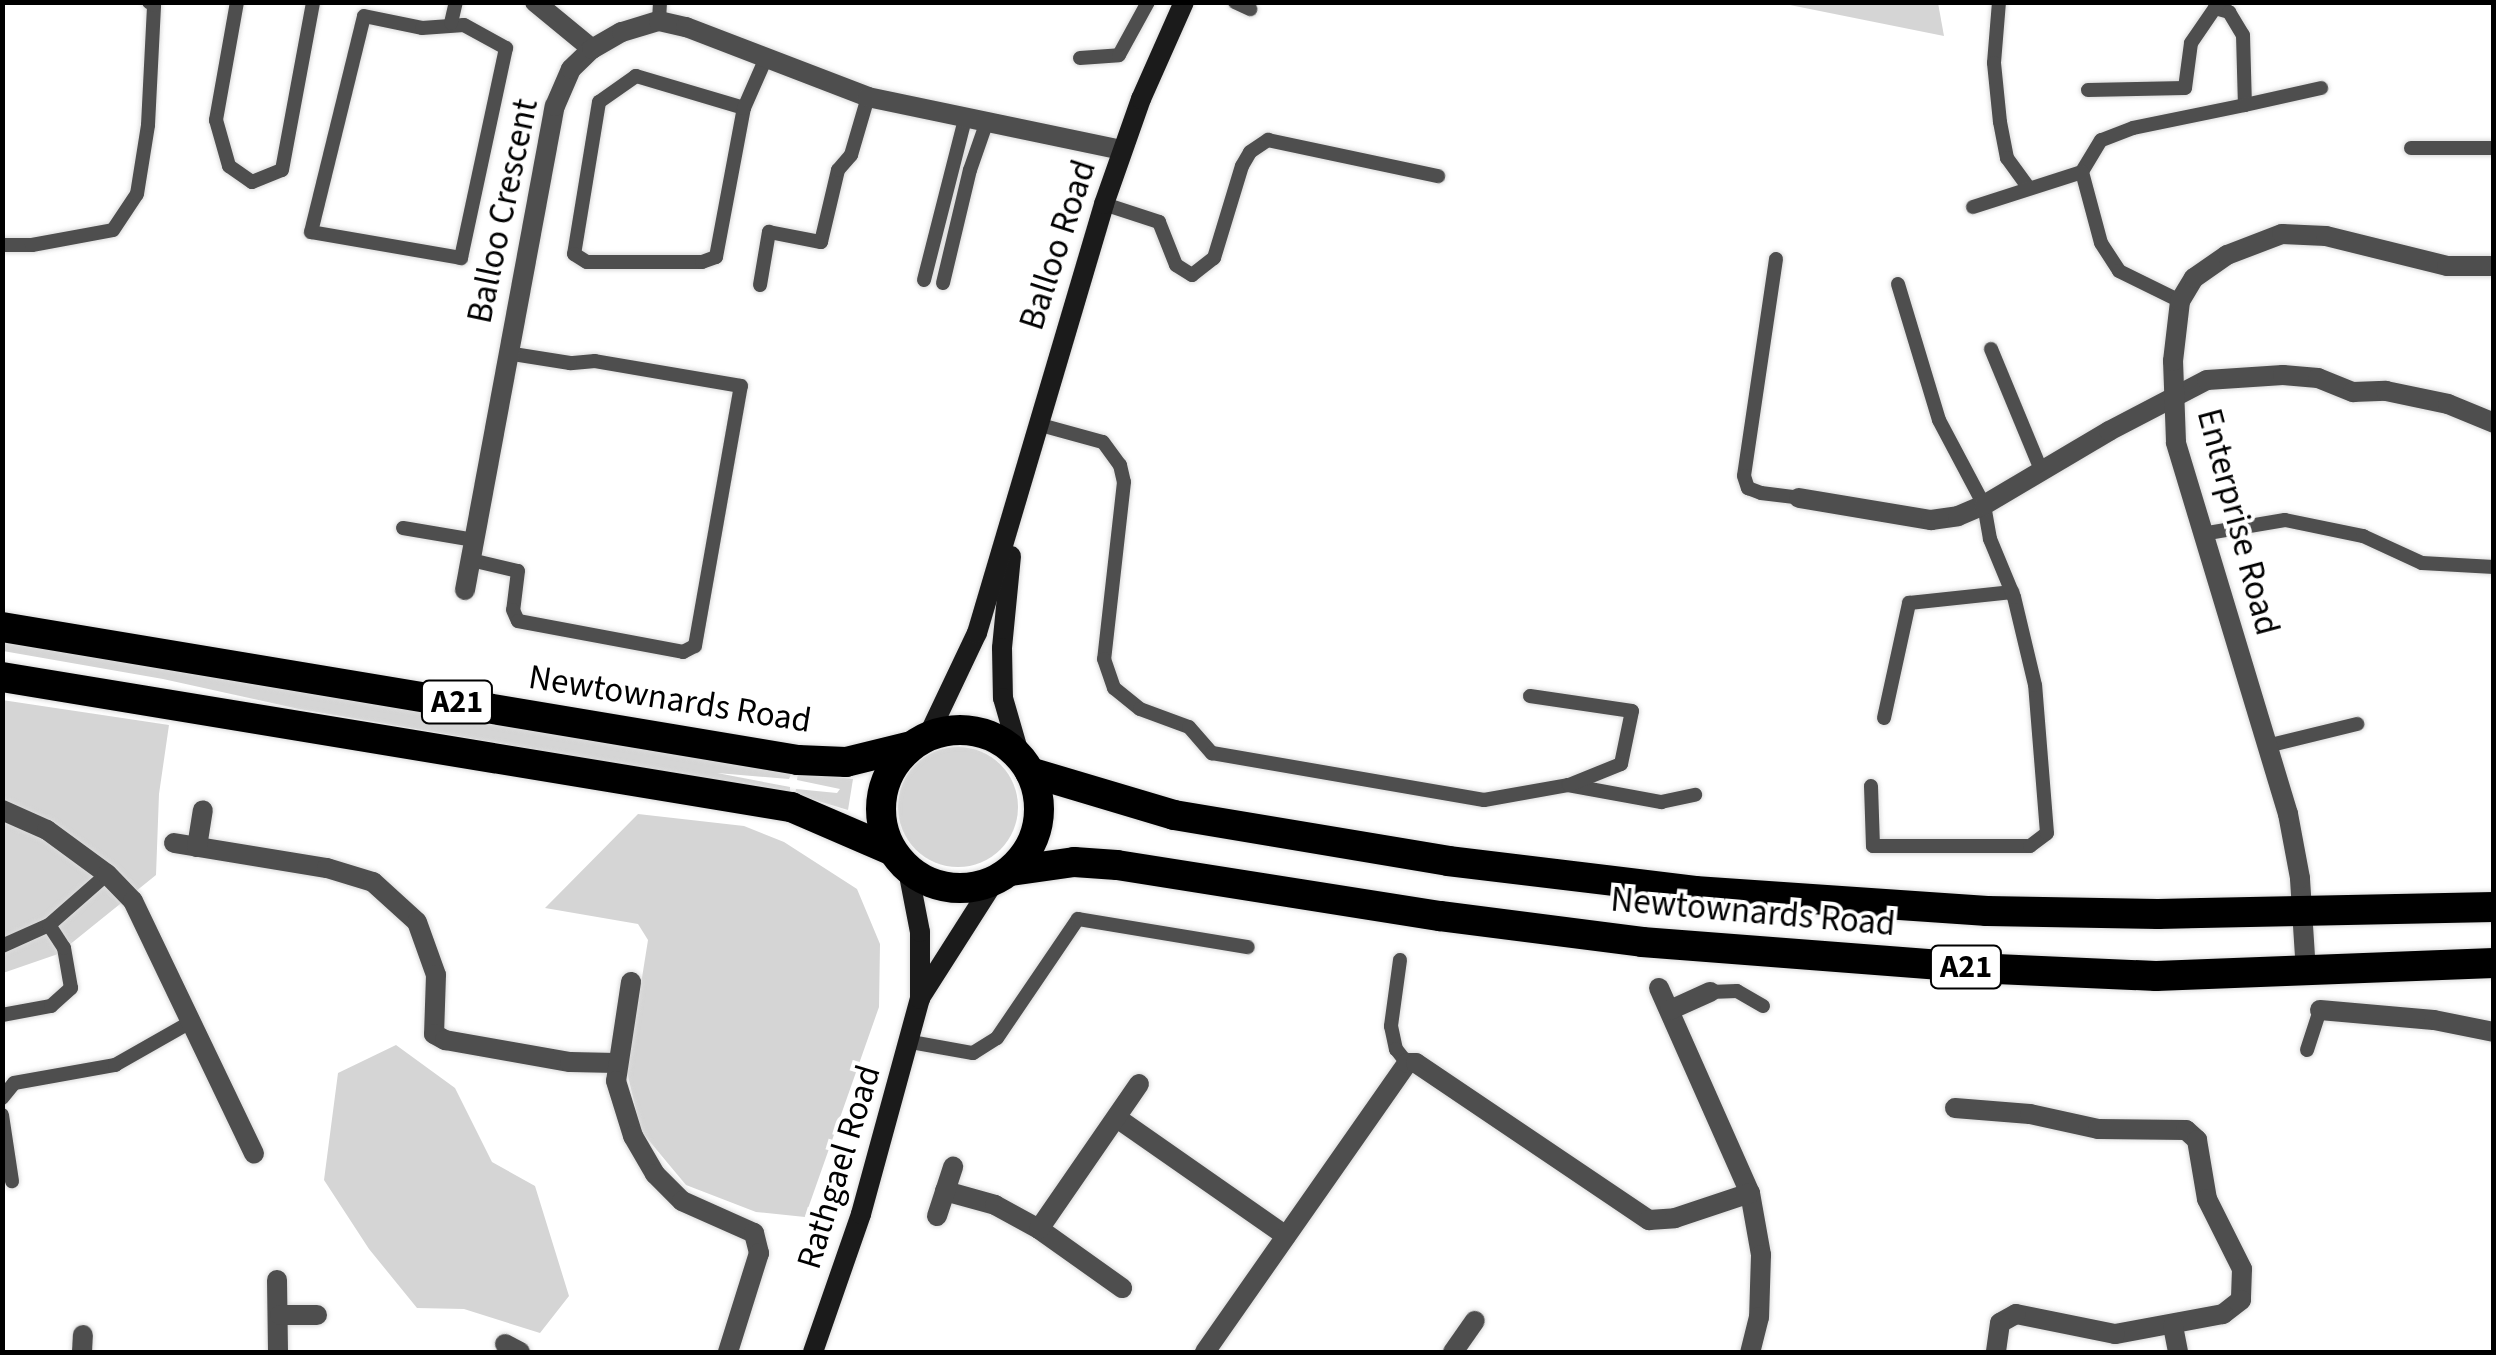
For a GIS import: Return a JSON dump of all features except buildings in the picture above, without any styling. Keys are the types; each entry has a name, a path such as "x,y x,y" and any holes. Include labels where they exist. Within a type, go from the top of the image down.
{"highway":[{"name":"Newtownards Road","path":"2,627 798,760 846,762 920,741"},
{"path":"2,657 138,680 232,713"},
{"name":"A21","path":"2,677 791,807 900,860 930,884 954,889 1003,876"},
{"name":"A21","path":"920,741 969,730 989,735 1025,764"},
{"path":"900,860 880,806 884,784 920,741"},
{"name":"Newtownards Road","path":"1025,764 1212,822 1448,861 1695,891 1987,912 2304,912 2494,907"},
{"path":"1003,876 1028,850 1038,825 1039,798 1025,764"},
{"name":"Newtownards Road","path":"1003,876 1074,862 1117,866 1440,916 1642,942 1857,960 2156,976 2494,964"}],"street":[{"path":"535,2 592,48"},
{"name":"Balloo Road","path":"920,741 977,633 1104,204 1122,150 1184,2"},
{"name":"Balloo Crescent","path":"466,590 554,106 571,69 592,48 660,12 868,97 1122,150"},
{"path":"2180,301 2194,278 2226,255 2282,234 2326,236 2447,266 2494,266"},
{"name":"Enterprise Road","path":"2180,301 2172,398 2176,442 2288,814 2304,912 2306,972"},
{"path":"1800,498 1931,520 1984,506 2207,380 2283,375 2318,378 2352,392 2419,397 2494,423"},
{"name":"Balloo Road","path":"1015,514 1002,648 1003,698 1025,764"},
{"path":"2,810 47,830 108,874 133,900 254,1154"},
{"path":"198,847 204,810"},
{"path":"174,843 327,868 374,882 417,922 436,975 434,1034 445,1040 570,1062 616,1063"},
{"name":"Rathgael Road","path":"813,1352 861,1214 920,999 920,932 900,860"},
{"name":"Rathgael Road","path":"920,999 1003,876"},
{"path":"630,982 616,1081 633,1136 655,1174 682,1201 754,1233 759,1253 728,1352"},
{"path":"1659,988 1750,1192 1761,1256 1759,1316 1750,1352"},
{"path":"1670,1010 1710,992"},
{"path":"2320,1010 2434,1020 2494,1032"},
{"path":"1205,1352 1407,1064 1416,1062 1649,1220 1674,1218 1750,1192"},
{"path":"1038,1230 1140,1084"},
{"path":"1955,1108 2030,1114 2098,1129 2186,1130 2196,1140 2207,1199 2242,1269 2241,1300 2223,1314 2115,1334 2016,1314 2000,1323 1996,1352"},
{"path":"1116,1118 1286,1236"},
{"path":"938,1216 953,1166"},
{"path":"945,1191 996,1206 1122,1288"},
{"path":"276,1280 280,1315 278,1352"},
{"path":"280,1315 317,1316"},
{"path":"1458,1351 1475,1321"},
{"path":"2173,1326 2178,1352"}],"lane":[{"path":"237,2 216,120 228,166 252,182 282,170 314,2"},
{"path":"451,23 456,2"},
{"path":"1080,58 1119,55 1148,2"},
{"path":"1235,2 1250,9"},
{"path":"1999,2 1996,95 2007,158 2028,187"},
{"path":"2,245 32,245 113,230 137,194 148,125 153,3"},
{"path":"2088,90 2185,88 2191,43 2214,8 2229,12 2244,35 2245,105"},
{"path":"364,16 422,28 451,23 506,48 461,258 310,232 364,16"},
{"path":"744,108 636,76 599,102 574,254 587,262 702,262 716,257 744,108 766,58"},
{"path":"1973,207 2082,172 2101,140 2134,128 2321,88"},
{"path":"760,286 769,232 822,242 838,170 852,155 868,97"},
{"path":"924,280 964,119"},
{"path":"942,284 970,170 986,124"},
{"path":"1104,204 1159,222 1176,264 1192,276 1214,258 1242,166 1250,152 1268,140 1438,176"},
{"path":"2411,148 2494,148"},
{"path":"2082,172 2100,243 2120,272 2180,301"},
{"path":"1776,259 1744,476 1748,488 1800,498"},
{"path":"1871,786 1873,846 2030,846 2047,834 2035,685 2012,592 1990,539 1984,506 1939,420 1898,284"},
{"path":"1990,349 2042,472"},
{"path":"403,528 473,550 518,571 513,610 518,621 683,652 695,646 741,386 594,361 570,364 507,353"},
{"path":"1037,424 1103,442 1120,464 1124,482 1104,659 1114,688 1126,700 1189,727 1206,748 1219,756 1484,800 1568,785 1620,764 1632,711 1530,696"},
{"path":"2202,534 2285,520 2363,536 2422,562 2494,567"},
{"path":"1884,718 1909,602 2012,592"},
{"path":"2267,746 2357,724"},
{"path":"1568,785 1661,802 1694,796"},
{"path":"2,946 49,925 108,874"},
{"path":"911,1042 973,1053 997,1038 1078,919 1248,947"},
{"path":"2,1015 51,1006 70,988 64,948 49,925"},
{"path":"1400,960 1391,1026 1396,1049 1407,1064"},
{"path":"1710,992 1737,991 1762,1006"},
{"path":"2307,1050 2320,1010"},
{"path":"2,1098 14,1083 116,1065 189,1023"},
{"path":"2,1115 12,1180"}],"shaded area":[{"path":"1780,3 1938,3 1944,36"},
{"path":"2,642 792,772 789,779 717,773 790,787 790,793 299,709 163,679 3,651"},
{"path":"2,700 169,725 159,794 156,875 58,954 3,973"},
{"path":"958,747 981,752 1000,765 1013,784 1018,807 1013,830 1000,849 981,862 958,867 935,862 916,849 903,830 898,807 903,784 916,765 935,752"},
{"path":"798,773 853,779 848,810 795,794 796,789 837,793 840,789 797,780"},
{"path":"638,814 744,826 784,842 857,889 880,944 879,1007 805,1217 756,1212 686,1185 641,1131 627,1072 648,940 638,924 545,908"},
{"path":"396,1045 455,1088 492,1162 535,1186 569,1296 540,1333 464,1309 417,1308 369,1249 324,1180 338,1073"}]}
